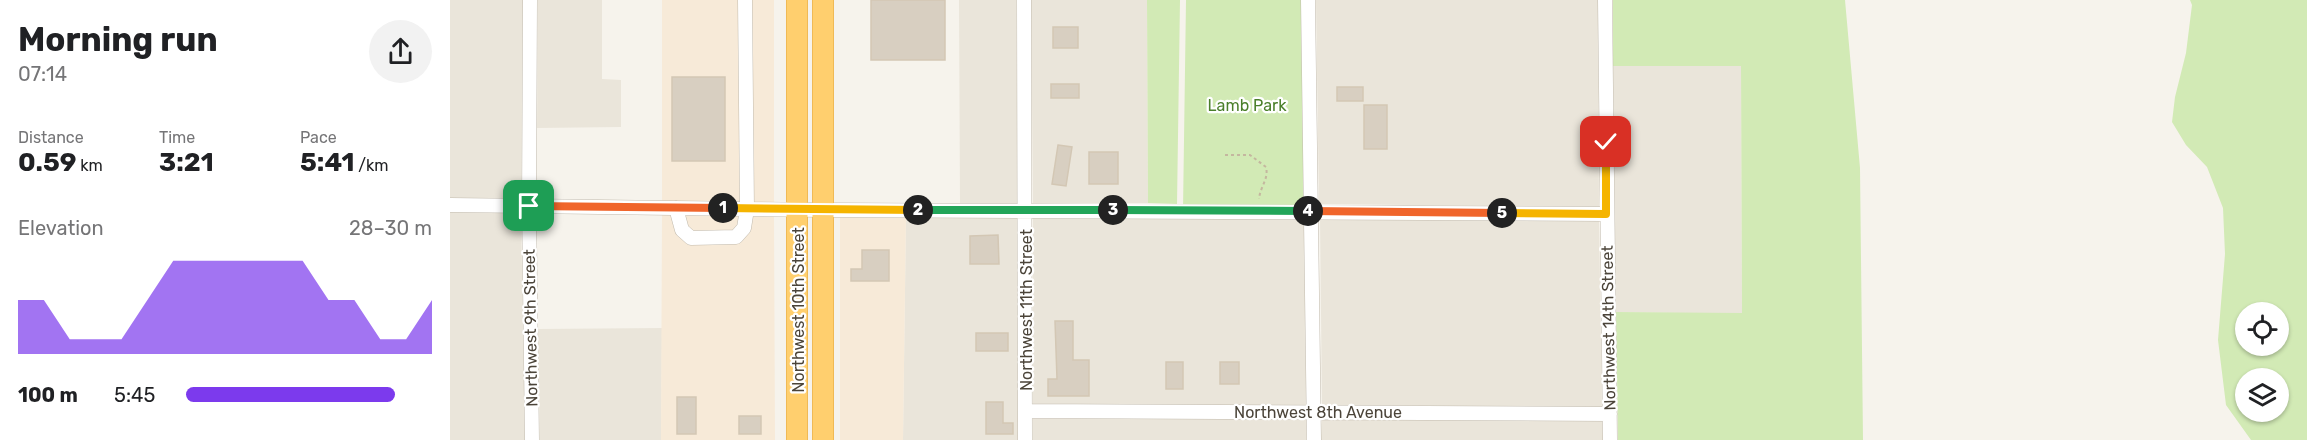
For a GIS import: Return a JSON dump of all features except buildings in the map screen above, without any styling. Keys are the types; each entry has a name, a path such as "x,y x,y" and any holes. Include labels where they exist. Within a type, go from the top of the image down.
{"highway":[{"name":"Northwest 10th Street","path":"797,0 797,440"},
{"name":"Northwest 10th Street","path":"823,0 823,440"}],"street":[{"name":"Northwest 9th Street","path":"530,0 529,206 532,440"},
{"path":"676,208 682,230 691,238 736,237 744,228 747,209 745,0"},
{"name":"Northwest 11th Street","path":"1024,0 1025,440"},
{"path":"1308,0 1314,440"},
{"name":"Northwest 14th Street","path":"1605,0 1610,440"},
{"path":"450,205 823,210 1025,209 1606,214"},
{"name":"Northwest 8th Avenue","path":"1026,411 1610,414"}],"path":[{"path":"1225,154 1250,156 1266,167 1266,178 1260,190 1259,211"}],"shaded area":[{"path":"450,0 523,0 521,199 450,198"},
{"path":"538,0 602,0 602,79 621,80 621,127 537,128"},
{"path":"662,0 774,0 774,202 662,201"},
{"path":"959,0 1016,0 1018,203 960,203"},
{"path":"1031,0 1147,0 1148,203 1033,203"},
{"path":"1316,0 1598,0 1599,207 1319,204"},
{"path":"1741,65 1742,314 1616,312 1613,66"},
{"path":"450,212 521,213 525,440 450,440"},
{"path":"662,214 774,216 775,440 661,440"},
{"path":"840,216 906,216 903,440 840,440"},
{"path":"906,216 1018,216 1018,440 903,440"},
{"path":"1033,216 1305,217 1306,405 1033,405"},
{"path":"1320,218 1599,220 1602,407 1322,405"},
{"path":"662,328 661,440 540,440 538,329"},
{"path":"1033,418 1306,418 1306,440 1033,440"},
{"path":"1322,418 1602,421 1603,440 1321,440"}],"green space":[{"path":"1147,0 1180,0 1177,204 1148,203"},
{"name":"Lamb Park","path":"1186,0 1308,0 1312,211 1183,210"},
{"path":"1613,0 1845,0 1860,168 1863,440 1618,440 1616,312 1742,313 1741,66 1613,66"},
{"path":"2190,0 2307,0 2307,440 2251,440 2238,422 2289,422 2289,368 2235,368 2235,418 2226,405 2218,340 2225,254 2223,208 2207,167 2186,145 2172,122 2175,97 2186,53 2192,5"}],"route":[{"path":"529,206 823,210 1025,209 1606,214 1606,142"}]}
